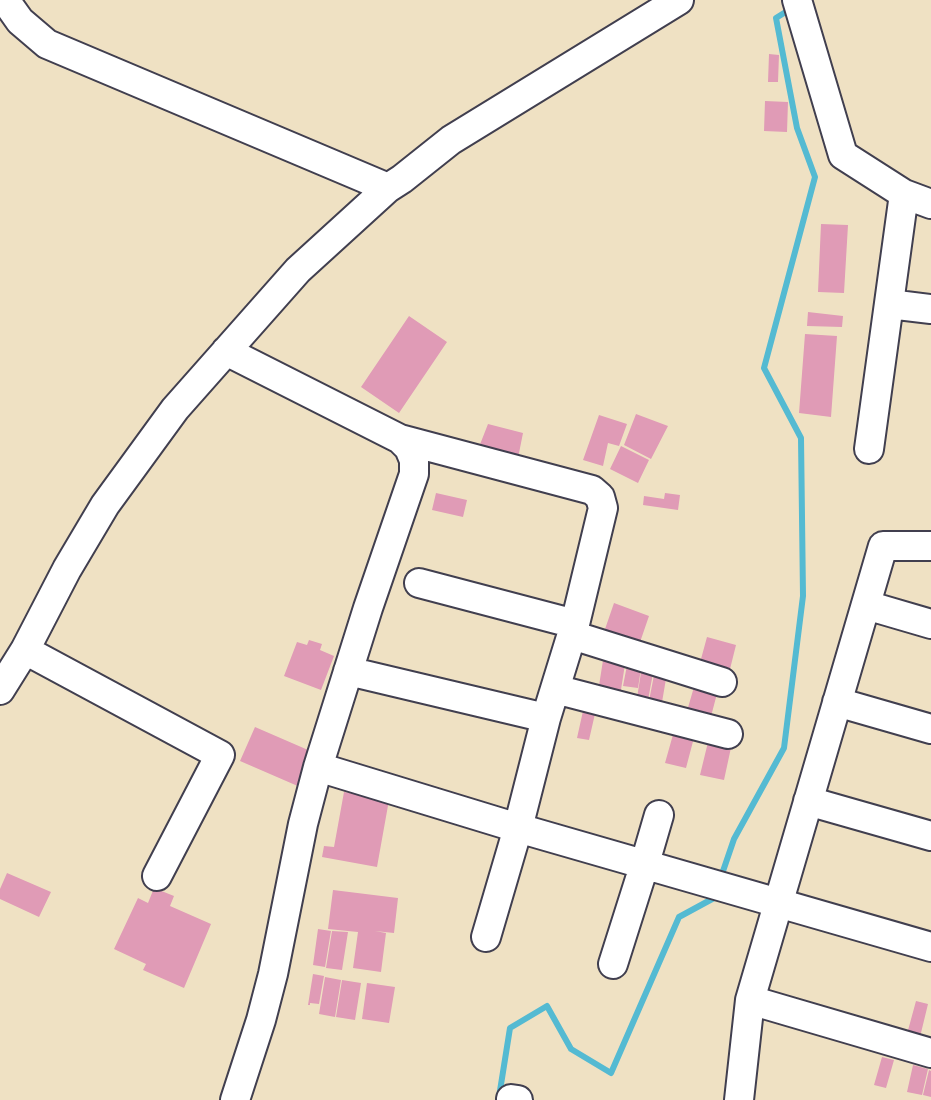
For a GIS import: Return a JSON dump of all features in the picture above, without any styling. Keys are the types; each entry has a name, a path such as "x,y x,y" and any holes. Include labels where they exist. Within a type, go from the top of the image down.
{"street":[{"path":"0,690 25,650 67,569 105,505 175,409 298,270 395,184 452,140 679,0"},
{"path":"13,10 55,27 395,184"},
{"path":"800,11 843,154 904,194 931,204"},
{"path":"869,449 904,194"},
{"path":"889,304 931,309"},
{"path":"226,351 400,438 592,490 600,497 603,508 574,629 546,718 518,828 486,937"},
{"path":"235,1100 273,974 303,824 318,767 368,608 414,474 414,460 410,448 400,438"},
{"path":"739,1100 750,1000 883,546 931,546"},
{"path":"419,583 574,629 722,682"},
{"path":"866,605 931,624"},
{"path":"25,650 220,754 157,876"},
{"path":"348,671 546,718"},
{"path":"555,689 729,734"},
{"path":"837,702 931,729"},
{"path":"318,767 518,828 931,947"},
{"path":"808,801 931,836"},
{"path":"613,964 658,815"},
{"path":"750,1000 931,1053"}],"building":[{"path":"769,54 779,55 778,82 768,82"},
{"path":"765,101 788,102 787,132 764,131"},
{"path":"821,224 848,225 844,293 818,292"},
{"path":"808,312 843,316 842,327 807,326"},
{"path":"409,316 447,342 399,413 361,387"},
{"path":"805,334 837,336 831,417 799,413"},
{"path":"636,414 668,426 651,459 624,445"},
{"path":"599,415 627,424 619,446 608,443 603,466 583,460"},
{"path":"488,424 523,433 518,458 479,447"},
{"path":"621,446 649,460 638,483 610,469"},
{"path":"436,493 467,500 463,517 432,510"},
{"path":"665,493 680,495 678,510 643,505 644,496 664,499"},
{"path":"614,603 649,616 638,648 603,635"},
{"path":"707,637 736,645 728,677 698,670"},
{"path":"309,640 322,644 320,650 334,656 321,690 284,676 297,642 307,645"},
{"path":"604,654 626,658 620,696 598,692"},
{"path":"628,660 642,662 638,688 623,686"},
{"path":"642,666 654,668 648,700 637,698"},
{"path":"655,670 667,673 661,708 648,706"},
{"path":"696,680 719,686 709,724 685,718"},
{"path":"585,702 597,705 589,740 577,738"},
{"path":"676,724 696,730 686,768 665,763"},
{"path":"255,727 315,753 300,787 240,761"},
{"path":"709,738 732,743 724,780 700,775"},
{"path":"344,792 389,800 377,867 322,857 324,846 334,847"},
{"path":"7,873 51,892 39,917 0,899 0,889"},
{"path":"154,888 174,896 170,906 211,924 184,988 143,970 146,964 114,949 138,898 148,903"},
{"path":"333,890 398,898 394,933 375,931 386,933 381,972 353,968 358,932 328,929"},
{"path":"318,929 331,931 325,967 313,965"},
{"path":"332,931 348,932 342,970 326,968"},
{"path":"313,974 324,976 319,1004 310,1003 308,1005"},
{"path":"325,977 341,980 335,1017 319,1014"},
{"path":"342,980 361,983 355,1020 336,1017"},
{"path":"367,983 395,987 389,1023 362,1019"},
{"path":"916,1001 928,1004 920,1037 907,1034"},
{"path":"882,1057 894,1060 886,1088 874,1085"},
{"path":"913,1065 928,1069 922,1095 907,1092"},
{"path":"929,1070 931,1071 931,1097 923,1095"}],"waterway":[{"path":"721,877 734,839 784,748 803,596 801,438 764,368 815,177 797,128 776,18 792,8"},
{"path":"499,1097 510,1028 547,1006 571,1049 611,1073 679,917 714,898 716,893"}]}
